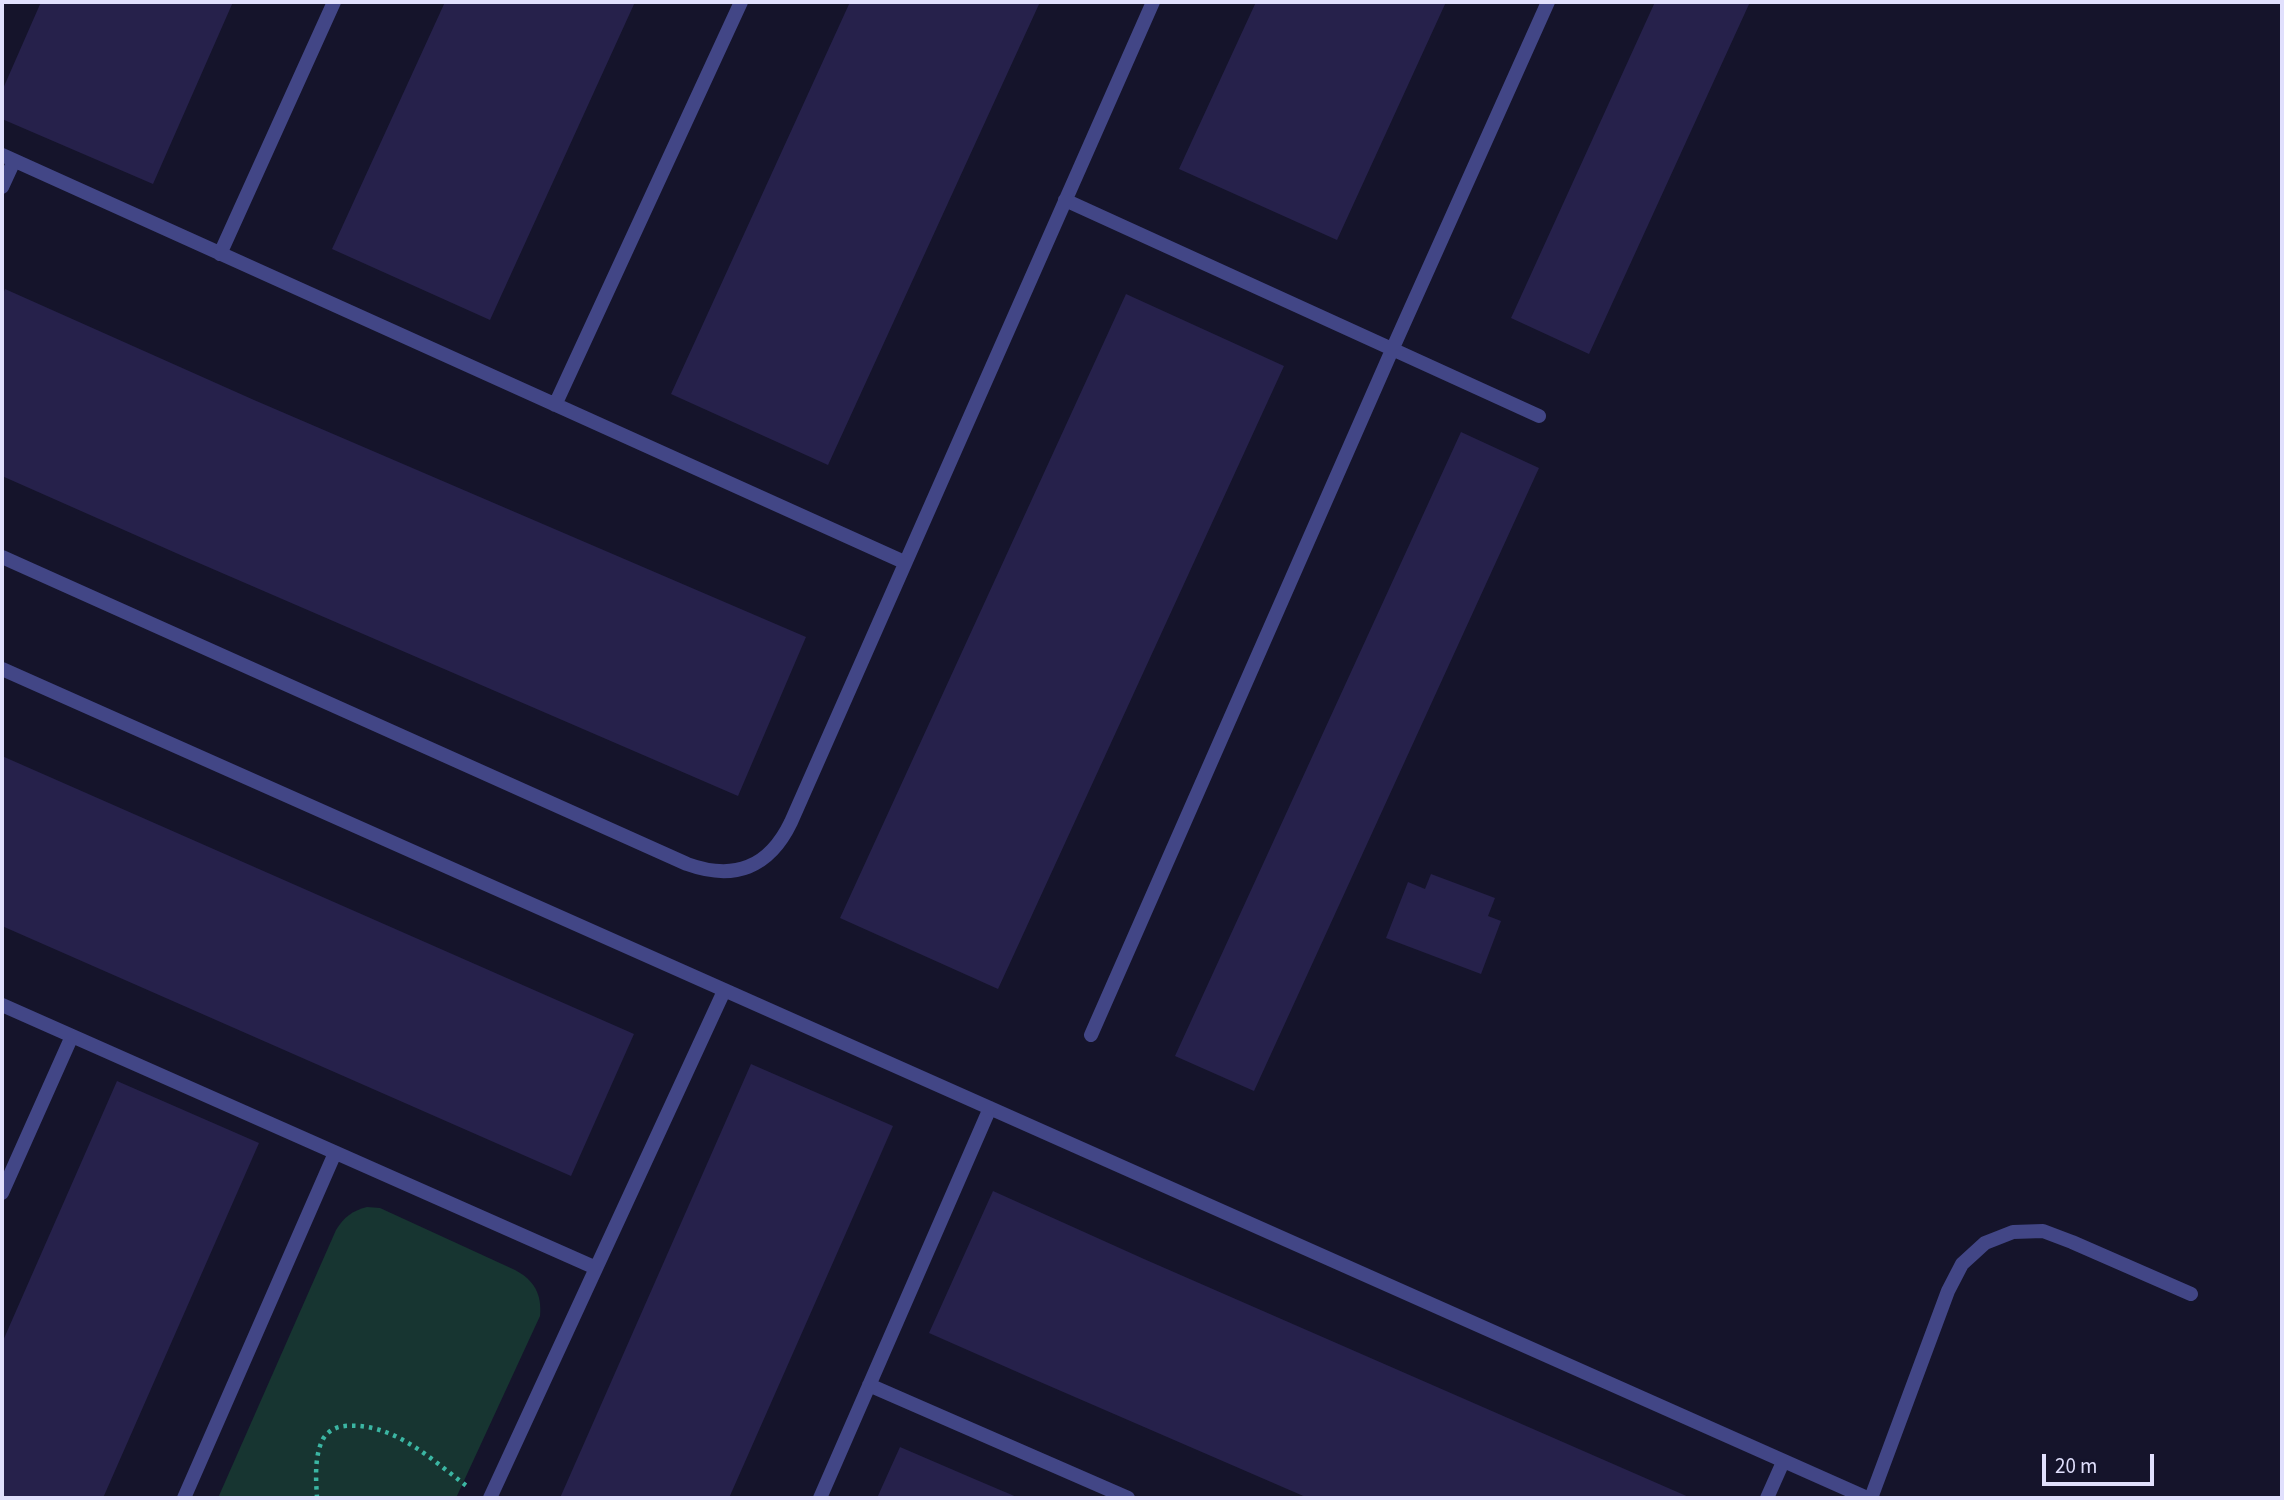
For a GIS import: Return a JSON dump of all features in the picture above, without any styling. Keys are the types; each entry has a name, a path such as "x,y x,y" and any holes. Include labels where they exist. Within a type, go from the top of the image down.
{"street":[{"path":"220,254 334,2"},
{"path":"555,405 741,2"},
{"path":"2,557 687,864 722,872 740,870 757,863 783,838 1153,2"},
{"path":"1091,1035 1392,349 1548,2"},
{"path":"2,187 8,158 904,562"},
{"path":"1065,200 1539,416"},
{"path":"2,669 1869,1498 1948,1291 1962,1264 1985,1243 2013,1232 2043,1231 2190,1294"},
{"path":"490,1498 724,991"},
{"path":"2,1005 596,1268"},
{"path":"2,1193 72,1036"},
{"path":"820,1498 990,1108"},
{"path":"184,1498 335,1153"},
{"path":"869,1385 1128,1498"},
{"path":"1767,1498 1783,1462"}],"path":[{"path":"317,1498 317,1470 322,1440 329,1431 352,1426 396,1436 418,1448 472,1490"}],"green space":[{"path":"367,1207 380,1208 515,1270 532,1283 538,1294 540,1316 456,1498 218,1498 336,1230 349,1215"}],"building":[{"path":"41,2 233,2 153,184 2,119 2,91"},
{"path":"445,2 635,2 490,320 332,249"},
{"path":"850,2 1040,2 828,465 671,394"},
{"path":"1256,2 1446,2 1337,240 1179,169"},
{"path":"1655,2 1750,2 1589,354 1511,318"},
{"path":"5,289 254,400 806,637 738,796 2,476 2,296"},
{"path":"1126,294 1284,366 998,989 840,918"},
{"path":"1461,432 1539,468 1254,1091 1175,1056"},
{"path":"2,756 634,1034 571,1176 2,926"},
{"path":"1431,874 1495,898 1488,916 1501,921 1481,974 1386,938 1408,882 1425,889"},
{"path":"751,1064 893,1126 872,1174 729,1498 560,1498"},
{"path":"117,1081 259,1143 103,1498 2,1498 2,1343"},
{"path":"993,1191 1691,1498 1308,1498 1031,1378 929,1333"},
{"path":"900,1447 972,1478 1019,1498 877,1498"}]}
